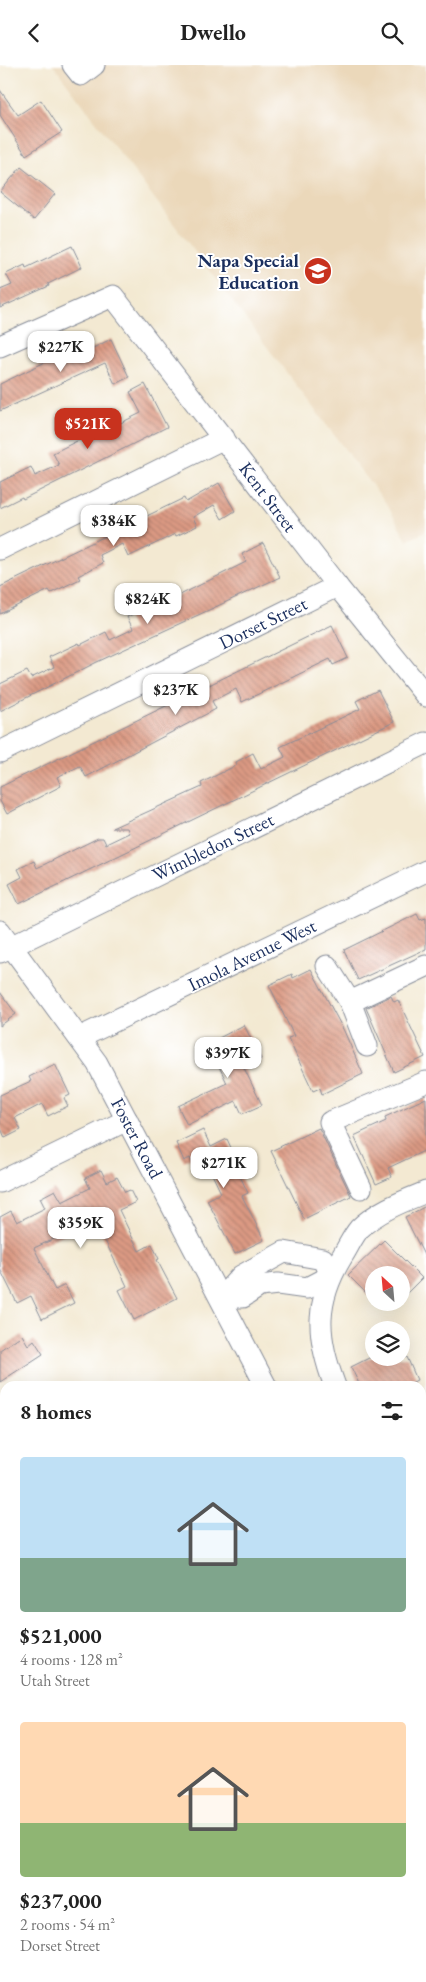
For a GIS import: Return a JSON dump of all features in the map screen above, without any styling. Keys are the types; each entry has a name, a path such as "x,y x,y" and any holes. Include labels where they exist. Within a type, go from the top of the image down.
{"street":[{"path":"73,65 81,75 94,65"},
{"name":"Kent Street","path":"0,346 113,296 337,586 426,697"},
{"path":"0,549 224,438"},
{"name":"Dorset Street","path":"0,752 337,586"},
{"name":"Wimbledon Street","path":"4,943 426,743"},
{"name":"Imola Avenue West","path":"79,1038 426,871"},
{"name":"Foster Road","path":"4,943 97,1063 222,1297 264,1381"},
{"path":"327,966 350,1002 366,1046"},
{"path":"350,1002 426,966"},
{"path":"361,1189 330,1122 426,1081"},
{"path":"0,1182 127,1120"},
{"path":"332,1381 324,1357 319,1323 330,1276 359,1230 374,1218 426,1192"},
{"path":"222,1297 241,1276 284,1252 323,1259 330,1276"},
{"path":"222,1297 243,1297 260,1286 278,1284 307,1288 330,1276"}],"shaded area":[{"name":"Napa Special Education","path":"53,65 426,65 426,531 407,541 388,506"}],"building":[{"path":"0,90 18,115 41,100 62,132 26,155 0,115"},
{"path":"21,167 55,194 34,220 0,192"},
{"path":"72,246 82,267 48,284 49,286 0,308 0,290 12,285 6,274 25,265 26,268"},
{"path":"111,339 129,377 115,384 105,363 0,411 0,384 68,351 71,359"},
{"path":"145,384 167,427 23,499 22,497 0,508 0,482 31,467 35,476 59,465 53,453 81,439 82,442 141,413 130,392"},
{"path":"219,483 235,511 222,519 214,505 193,517 197,526 176,536 175,534 128,557 122,544 100,555 103,563 78,576 80,579 51,593 49,590 0,614 0,587 184,498 186,502"},
{"path":"263,543 280,577 97,662 0,711 0,684 27,671 31,678 54,667 49,657 79,643 80,645 106,632 110,640 133,629 127,617 155,603 156,607 246,562 242,554"},
{"path":"332,625 348,658 333,665 330,659 242,702 236,689 212,701 216,709 86,777 80,766 57,777 61,786 7,814 0,801 0,787"},
{"path":"378,690 394,722 19,904 9,884 22,877 18,869 34,861 37,868 98,838 103,838 106,844 129,833 127,828 112,828 202,787 201,783 237,765 236,762 253,753 261,769 285,757 280,747 360,709 356,701"},
{"path":"417,914 420,920 426,918 426,949 358,980 344,950"},
{"path":"311,969 344,1031 363,1074 322,1094 320,1088 313,1091 288,1038 294,1036 269,985 292,974 293,978"},
{"path":"0,992 16,1014 0,1026"},
{"path":"391,996 394,1002 398,1000 425,1057 394,1072 366,1008"},
{"path":"244,1025 261,1059 244,1068 262,1105 242,1114 236,1101 187,1125 178,1106 227,1083 212,1052 223,1046 219,1038"},
{"path":"55,1064 70,1095 64,1098 68,1106 48,1116 42,1104 15,1118 21,1130 5,1138 0,1126 0,1095 31,1081 29,1077"},
{"path":"426,1098 426,1150 388,1168 392,1177 376,1184 354,1136 386,1121 385,1117"},
{"path":"319,1128 351,1196 304,1219 271,1151"},
{"path":"203,1130 211,1147 227,1139 238,1163 241,1161 247,1173 240,1176 248,1193 242,1196 264,1240 235,1254 207,1200 221,1193 210,1170 199,1175 190,1158 184,1161 176,1143"},
{"path":"101,1170 107,1182 117,1177 125,1192 130,1190 136,1202 119,1210 139,1251 152,1244 159,1259 157,1260 177,1298 134,1320 119,1290 127,1286 95,1220 34,1248 55,1290 65,1285 74,1303 42,1319 31,1296 17,1303 0,1269 0,1217 11,1211 17,1222 45,1208 40,1198 55,1190 62,1202 90,1188 85,1178"},
{"path":"426,1206 426,1259 405,1217"},
{"path":"384,1240 410,1266 365,1266 365,1292 348,1275"},
{"path":"410,1266 422,1278 410,1290"},
{"path":"22,1335 28,1345 34,1340 43,1354 0,1381 0,1350"},
{"path":"365,1360 365,1366 410,1366 410,1364 417,1380 415,1381 358,1381 351,1367"}],"place":[{"name":"Napa Special Education","path":"318,271"}]}
